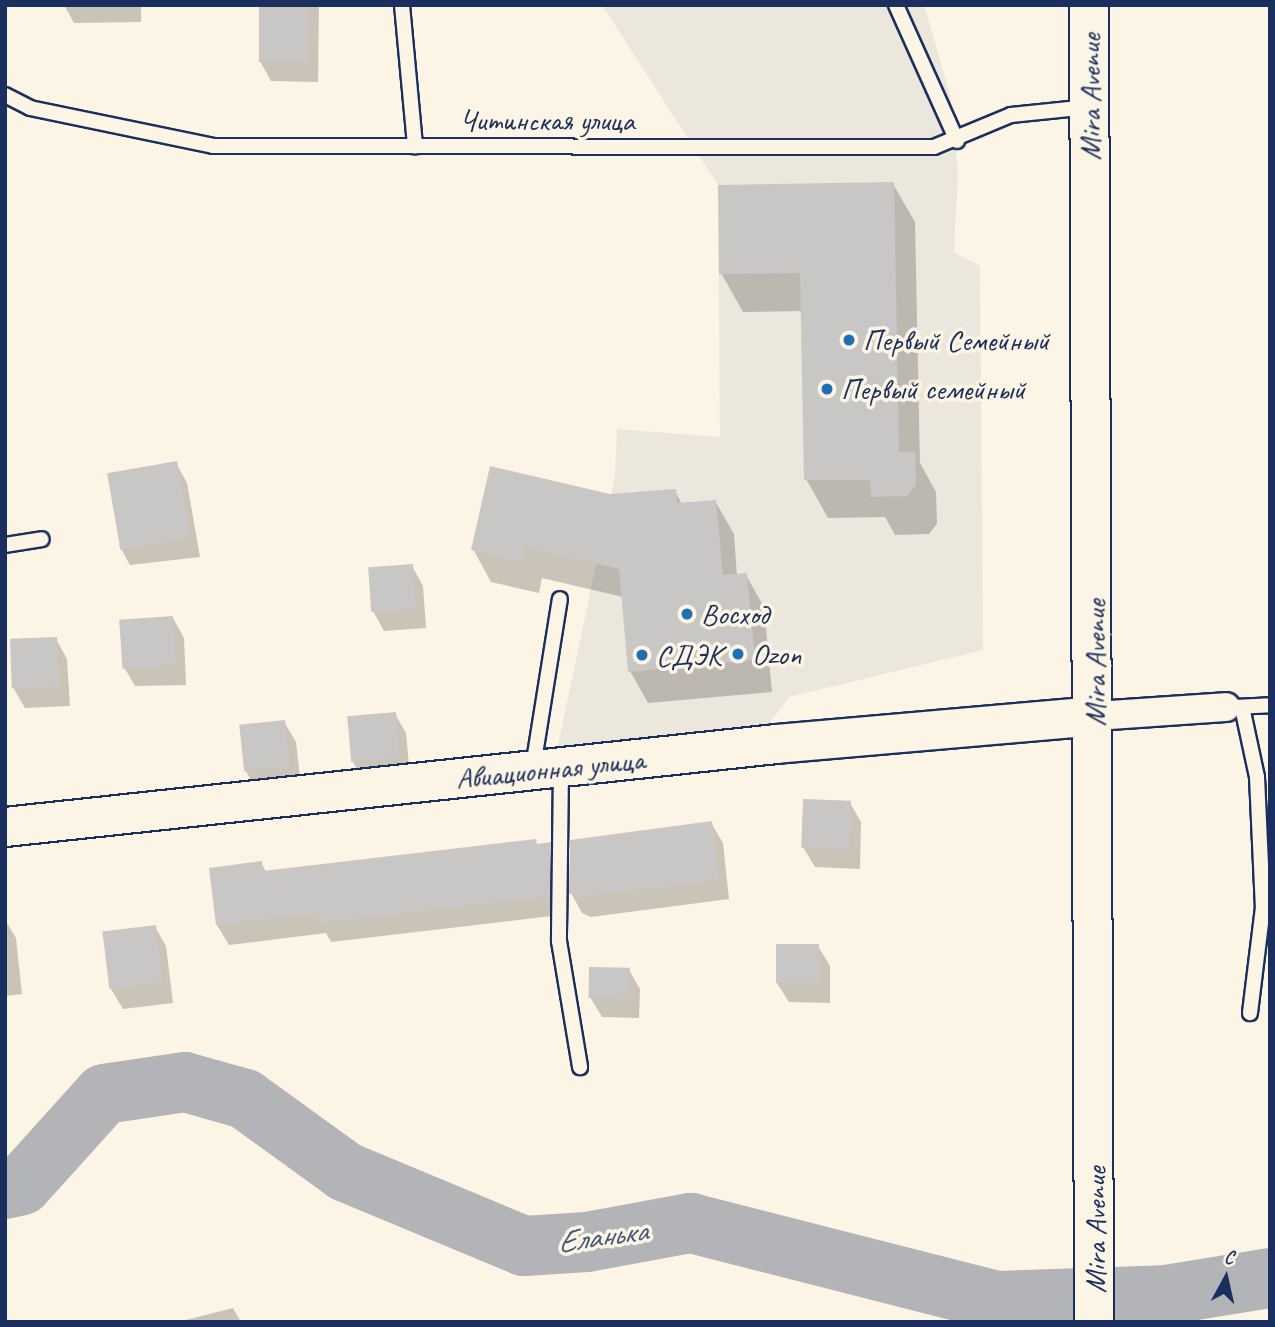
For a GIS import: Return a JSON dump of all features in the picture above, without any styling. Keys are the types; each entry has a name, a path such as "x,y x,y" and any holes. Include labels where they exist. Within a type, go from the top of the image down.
{"main road":[{"name":"Mira Avenue","path":"1089,5 1095,716 1094,1322"},
{"name":"Авиационная улица","path":"5,827 547,771 785,743 1095,716"}],"street":[{"path":"1095,716 1234,708"}],"lane":[{"path":"402,5 415,146"},
{"path":"896,5 957,141"},
{"name":"Читинская улица","path":"5,95 30,108 213,146 934,147 957,141 1010,116 1089,107"},
{"path":"5,545 42,539"},
{"path":"560,599 547,771 559,942 580,1067"},
{"path":"1250,1013 1263,907 1257,777 1234,708 1270,705"}],"shaded area":[{"path":"602,5 924,5 951,98 958,173 954,252 980,266 983,650 789,697 764,731 557,750 615,475 617,429 720,437 718,185"}],"building":[{"path":"259,5 308,5 308,62 259,62"},
{"name":"Первый Семейный","path":"894,182 899,452 915,452 916,485 907,496 871,497 870,480 804,480 800,273 719,274 718,185"},
{"path":"177,461 191,538 121,550 107,473"},
{"name":"Восход","path":"490,466 610,494 676,489 677,503 716,500 723,575 747,573 755,660 628,672 619,569 524,547 521,562 471,550"},
{"path":"413,564 416,609 371,612 368,567"},
{"path":"173,616 176,665 123,669 119,620"},
{"path":"57,637 59,687 12,689 10,639"},
{"path":"396,712 400,758 351,762 347,716"},
{"path":"285,720 290,767 244,772 239,725"},
{"path":"803,799 851,801 849,850 801,848"},
{"path":"712,821 719,880 578,897 577,893 569,894 570,840"},
{"path":"536,839 537,844 551,842 550,896 318,923 317,913 216,925 209,868 262,861 263,871"},
{"path":"156,925 163,983 109,989 102,932"},
{"path":"776,944 819,944 819,983 776,983"},
{"path":"589,967 630,968 629,999 588,998"}],"waterway":[{"name":"Еланька","path":"5,1189 22,1185 104,1094 185,1082 245,1099 346,1172 524,1246 587,1242 691,1223 997,1301 1165,1295 1270,1278"}],"place":[{"name":"Первый Семейный","path":"849,340"},
{"name":"Первый семейный","path":"827,389"},
{"name":"Восход","path":"687,614"},
{"name":"Ozon","path":"738,654"},
{"name":"СДЭК","path":"642,655"}]}
